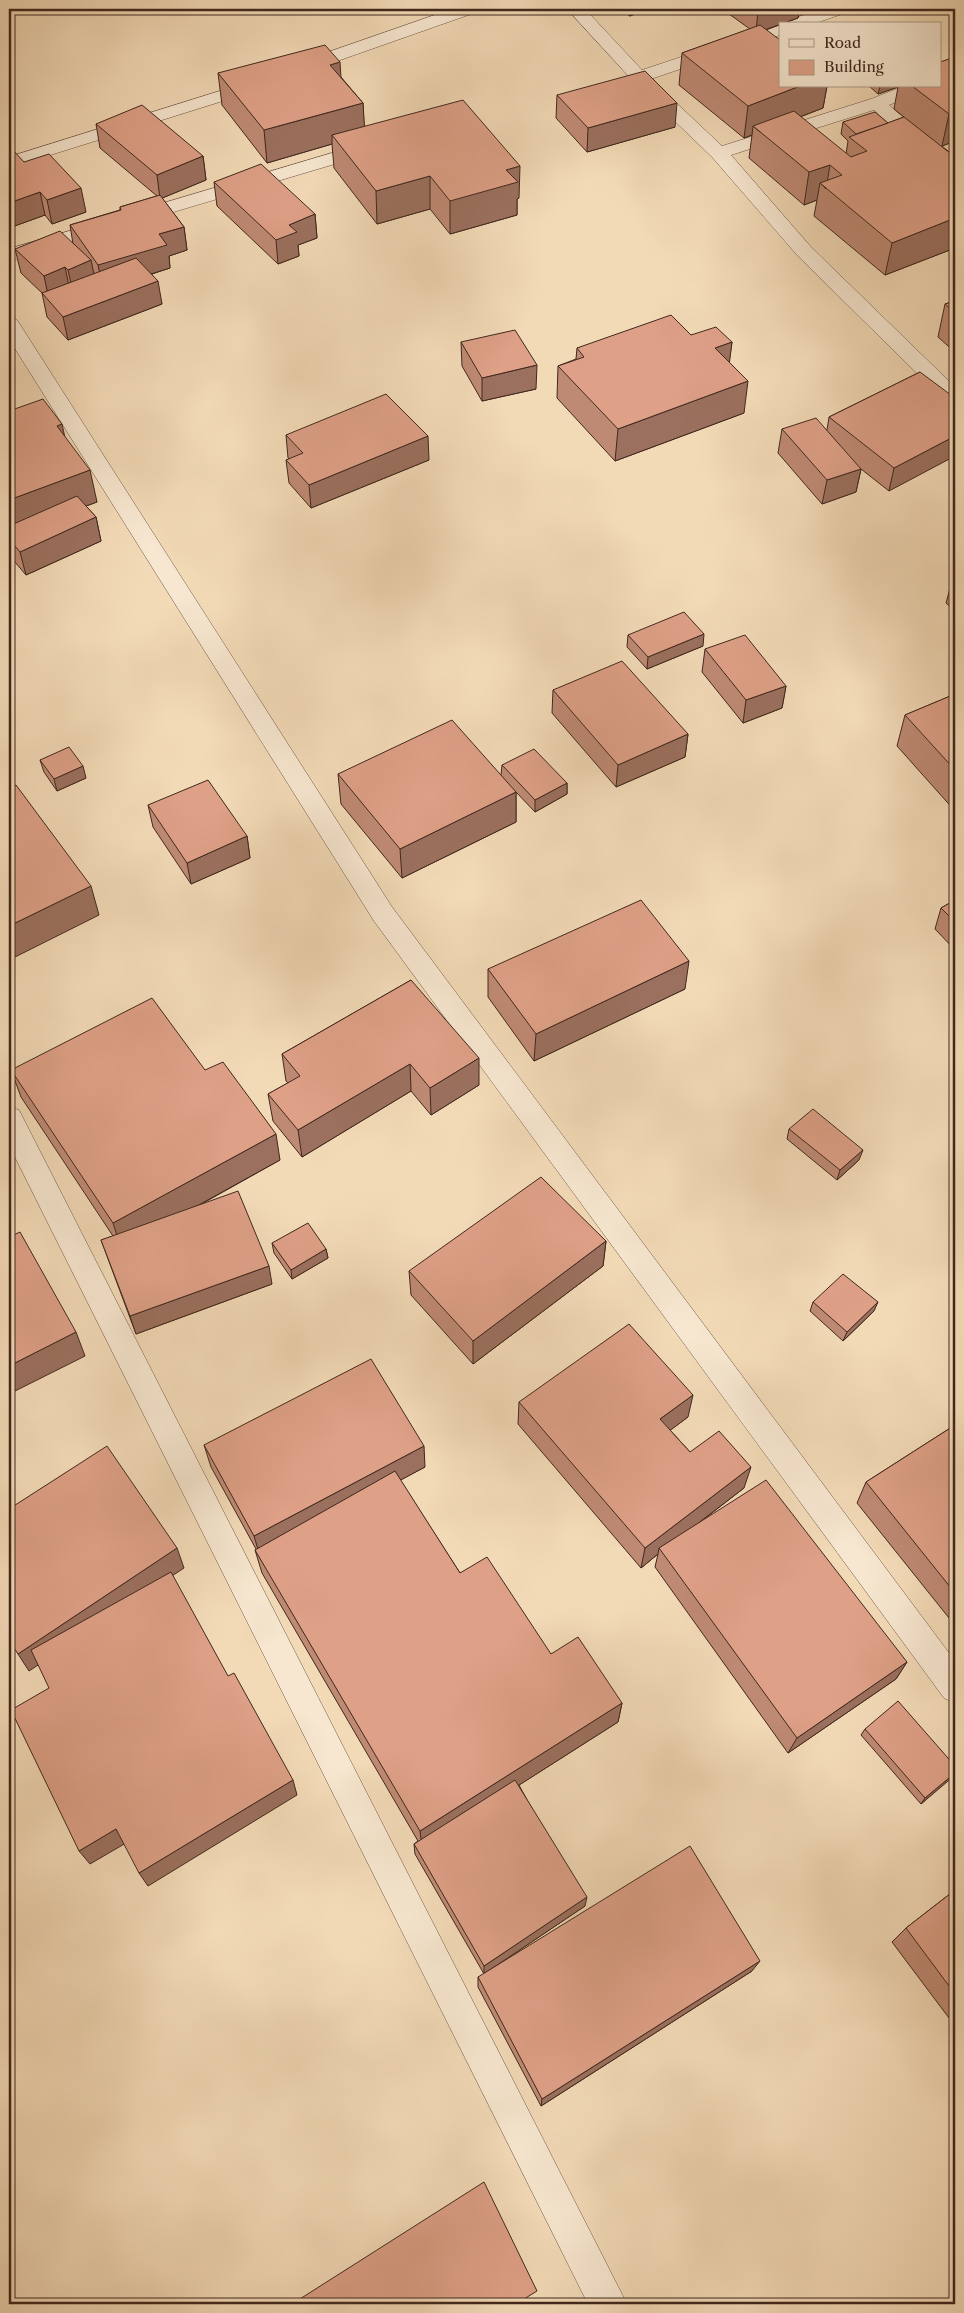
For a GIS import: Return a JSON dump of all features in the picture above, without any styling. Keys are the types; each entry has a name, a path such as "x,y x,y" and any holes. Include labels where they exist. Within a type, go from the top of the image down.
{"street":[{"path":"287,73 468,9"},
{"path":"576,9 639,77 719,153 804,251 955,399"},
{"path":"801,22 839,9"},
{"path":"639,77 779,29"},
{"path":"9,163 269,80"},
{"path":"719,153 877,103 916,88"},
{"path":"877,103 955,174"},
{"path":"9,255 382,144"},
{"path":"9,323 383,914 955,1687"},
{"path":"9,1118 608,2304"}],"building":[{"path":"760,25 779,39 779,88 795,88 748,106 682,53"},
{"path":"325,45 340,62 330,65 363,103 264,130 218,73"},
{"path":"955,57 955,111 949,114 915,88 942,88 942,61"},
{"path":"645,71 677,103 588,128 557,95"},
{"path":"463,100 520,166 506,170 518,182 450,201 430,176 376,191 332,135"},
{"path":"142,105 203,156 157,175 96,124"},
{"path":"794,111 851,157 867,151 849,137 904,117 955,157 955,218 892,243 820,183 842,175 830,165 809,172 753,126"},
{"path":"875,112 888,123 856,134 843,122"},
{"path":"12,149 24,162 49,154 81,188 47,200 40,192 9,203 9,150"},
{"path":"261,164 315,214 289,225 297,232 276,240 214,182"},
{"path":"160,195 184,227 159,234 167,245 98,265 70,225 121,210 120,207"},
{"path":"60,231 91,260 68,270 65,267 44,276 15,249"},
{"path":"136,258 158,281 63,317 42,293"},
{"path":"955,301 955,313 945,304"},
{"path":"671,315 691,335 716,327 732,342 715,348 748,381 618,429 558,366 584,357 577,348"},
{"path":"515,330 537,365 482,378 461,342"},
{"path":"920,372 955,398 955,436 894,468 829,417"},
{"path":"386,394 428,436 309,485 286,460 303,453 286,435"},
{"path":"43,399 62,424 57,426 90,470 9,500 9,411"},
{"path":"816,418 861,469 827,480 782,429"},
{"path":"77,496 96,517 20,552 9,539 9,526"},
{"path":"684,612 704,634 648,657 628,635"},
{"path":"745,635 786,686 746,700 705,649"},
{"path":"622,661 688,734 618,765 553,690"},
{"path":"955,694 955,770 905,715"},
{"path":"452,720 516,792 400,849 338,774"},
{"path":"69,747 83,766 54,779 40,760"},
{"path":"534,749 567,783 535,800 502,765"},
{"path":"208,780 247,836 187,863 148,805"},
{"path":"16,785 91,886 9,926 9,788"},
{"path":"641,900 689,961 536,1034 488,969"},
{"path":"955,900 955,922 941,908"},
{"path":"411,980 479,1058 430,1088 410,1064 298,1130 268,1094 300,1076 282,1054"},
{"path":"152,998 205,1070 223,1062 276,1134 113,1223 11,1070"},
{"path":"813,1109 863,1150 840,1170 789,1129"},
{"path":"541,1177 606,1241 473,1341 409,1271"},
{"path":"238,1191 269,1266 130,1316 101,1240"},
{"path":"308,1223 326,1249 291,1270 272,1243"},
{"path":"20,1232 76,1332 9,1366 9,1237"},
{"path":"843,1274 878,1302 847,1332 813,1302"},
{"path":"629,1324 693,1395 660,1419 690,1452 719,1431 751,1467 645,1548 519,1402"},
{"path":"371,1359 424,1446 254,1536 204,1445"},
{"path":"955,1425 955,1593 866,1482"},
{"path":"107,1446 177,1548 18,1654 9,1640 9,1509"},
{"path":"395,1471 460,1573 487,1557 551,1654 578,1637 622,1703 420,1831 255,1550"},
{"path":"766,1480 907,1662 797,1738 659,1548"},
{"path":"171,1572 228,1676 234,1673 293,1780 139,1873 116,1829 79,1851 11,1710 49,1688 31,1650"},
{"path":"898,1701 955,1766 955,1773 925,1798 865,1729"},
{"path":"515,1780 587,1897 484,1966 414,1844"},
{"path":"690,1846 760,1961 542,2099 478,1977"},
{"path":"955,1890 955,1994 906,1928"},
{"path":"484,2182 537,2291 516,2304 292,2304"}]}
